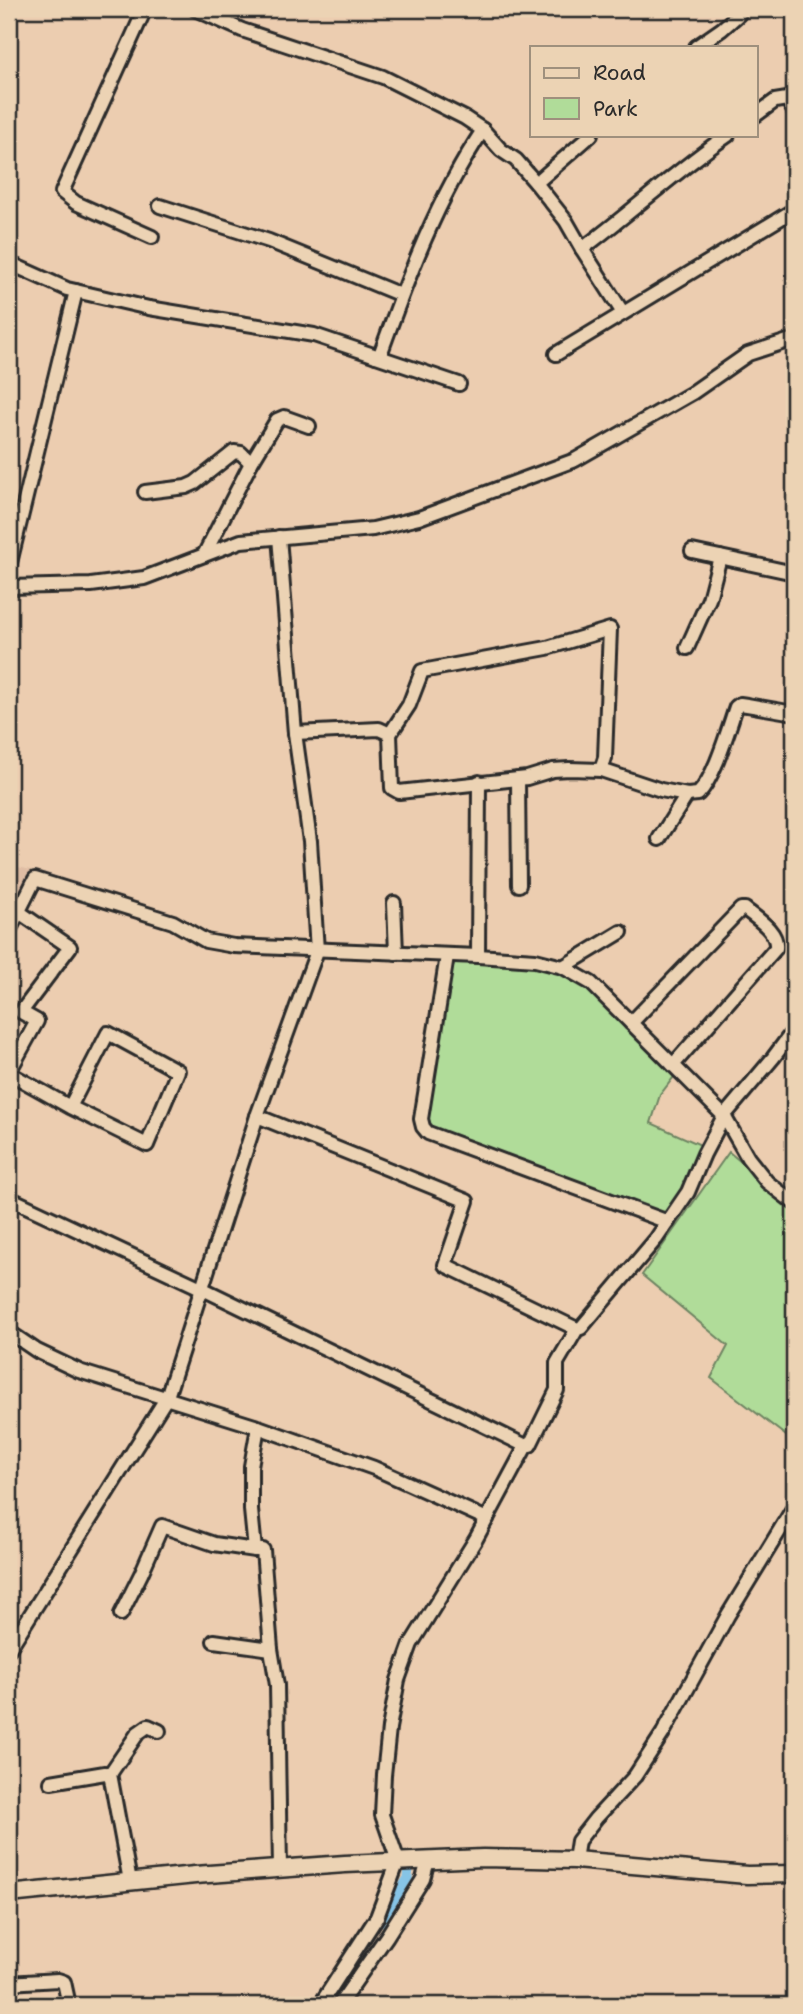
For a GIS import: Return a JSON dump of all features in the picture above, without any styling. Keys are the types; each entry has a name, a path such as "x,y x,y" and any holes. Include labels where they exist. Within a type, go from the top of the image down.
{"main road":[{"path":"9,1894 280,1869 483,1858 575,1860 747,1875 794,1874"}],"street":[{"path":"145,9 62,192 76,204 152,237"},
{"path":"195,9 242,30 383,76 483,130 501,150 516,160 566,221 623,313"},
{"path":"697,46 739,14"},
{"path":"758,114 779,99 787,99 793,106"},
{"path":"376,356 380,355 401,295 453,177 483,130"},
{"path":"536,183 590,136"},
{"path":"582,249 727,136"},
{"path":"160,206 269,241 401,295"},
{"path":"556,354 794,210"},
{"path":"9,263 67,289 149,308 314,335 459,384"},
{"path":"9,567 76,291"},
{"path":"9,586 91,585 144,578 241,541 373,529 419,518 575,460 692,393 748,354 794,339"},
{"path":"204,555 251,463 278,418 284,417 309,426"},
{"path":"145,492 186,487 195,483 234,452 242,453 251,463"},
{"path":"9,1649 167,1397 257,1116 317,951 310,841 295,733 279,537"},
{"path":"692,551 794,573"},
{"path":"687,648 709,599 719,557"},
{"path":"601,771 605,758 610,629 547,648 422,671 409,705 390,734 394,791 527,778 553,770 579,769 601,771 661,790 687,795 698,794 702,790 713,769 736,707 740,704 794,713"},
{"path":"295,733 379,729 390,734"},
{"path":"518,779 519,885"},
{"path":"478,956 479,782"},
{"path":"659,839 687,795"},
{"path":"9,931 35,879 173,922 206,940 234,946 478,956 535,960 563,967 591,984 724,1116 748,1157 767,1182 794,1203"},
{"path":"394,902 396,953"},
{"path":"631,1023 741,909 745,909 774,934 776,948 673,1065"},
{"path":"19,912 70,947 21,1012"},
{"path":"563,967 621,932"},
{"path":"447,956 421,1119 423,1127 428,1133 668,1222"},
{"path":"9,1006 37,1021 9,1072 70,1107 147,1145 178,1071 108,1034 70,1107"},
{"path":"320,2005 377,1917 398,1861 382,1815 384,1775 398,1680 411,1644 476,1539 526,1446 530,1445 557,1390 557,1363 577,1329 581,1328 656,1240 688,1192 724,1116 794,1030"},
{"path":"257,1116 467,1201 444,1265 577,1329"},
{"path":"9,1198 526,1446"},
{"path":"9,1332 37,1351 79,1371 167,1397 374,1468 487,1518"},
{"path":"255,1550 251,1466 258,1427"},
{"path":"575,1860 578,1841 635,1776 663,1733 728,1615 794,1507"},
{"path":"121,1614 162,1525 214,1544 263,1550 271,1648 277,1685 280,1869"},
{"path":"214,1641 271,1648"},
{"path":"130,1881 110,1774 138,1733 148,1727 159,1731"},
{"path":"51,1782 110,1774"},
{"path":"339,2005 387,1936 422,1879 428,1860"},
{"path":"9,1983 58,1980 64,1982 69,2005"}],"shaded area":[{"path":"9,865 31,870 9,914"}],"green space":[{"path":"451,959 513,962 567,974 604,1002 676,1074 660,1095 651,1123 703,1146 688,1181 666,1218 428,1127"},
{"path":"729,1152 794,1206 794,1442 711,1378 728,1346 642,1275"}],"waterway":[{"path":"380,1922 408,1878 409,1869"}]}
